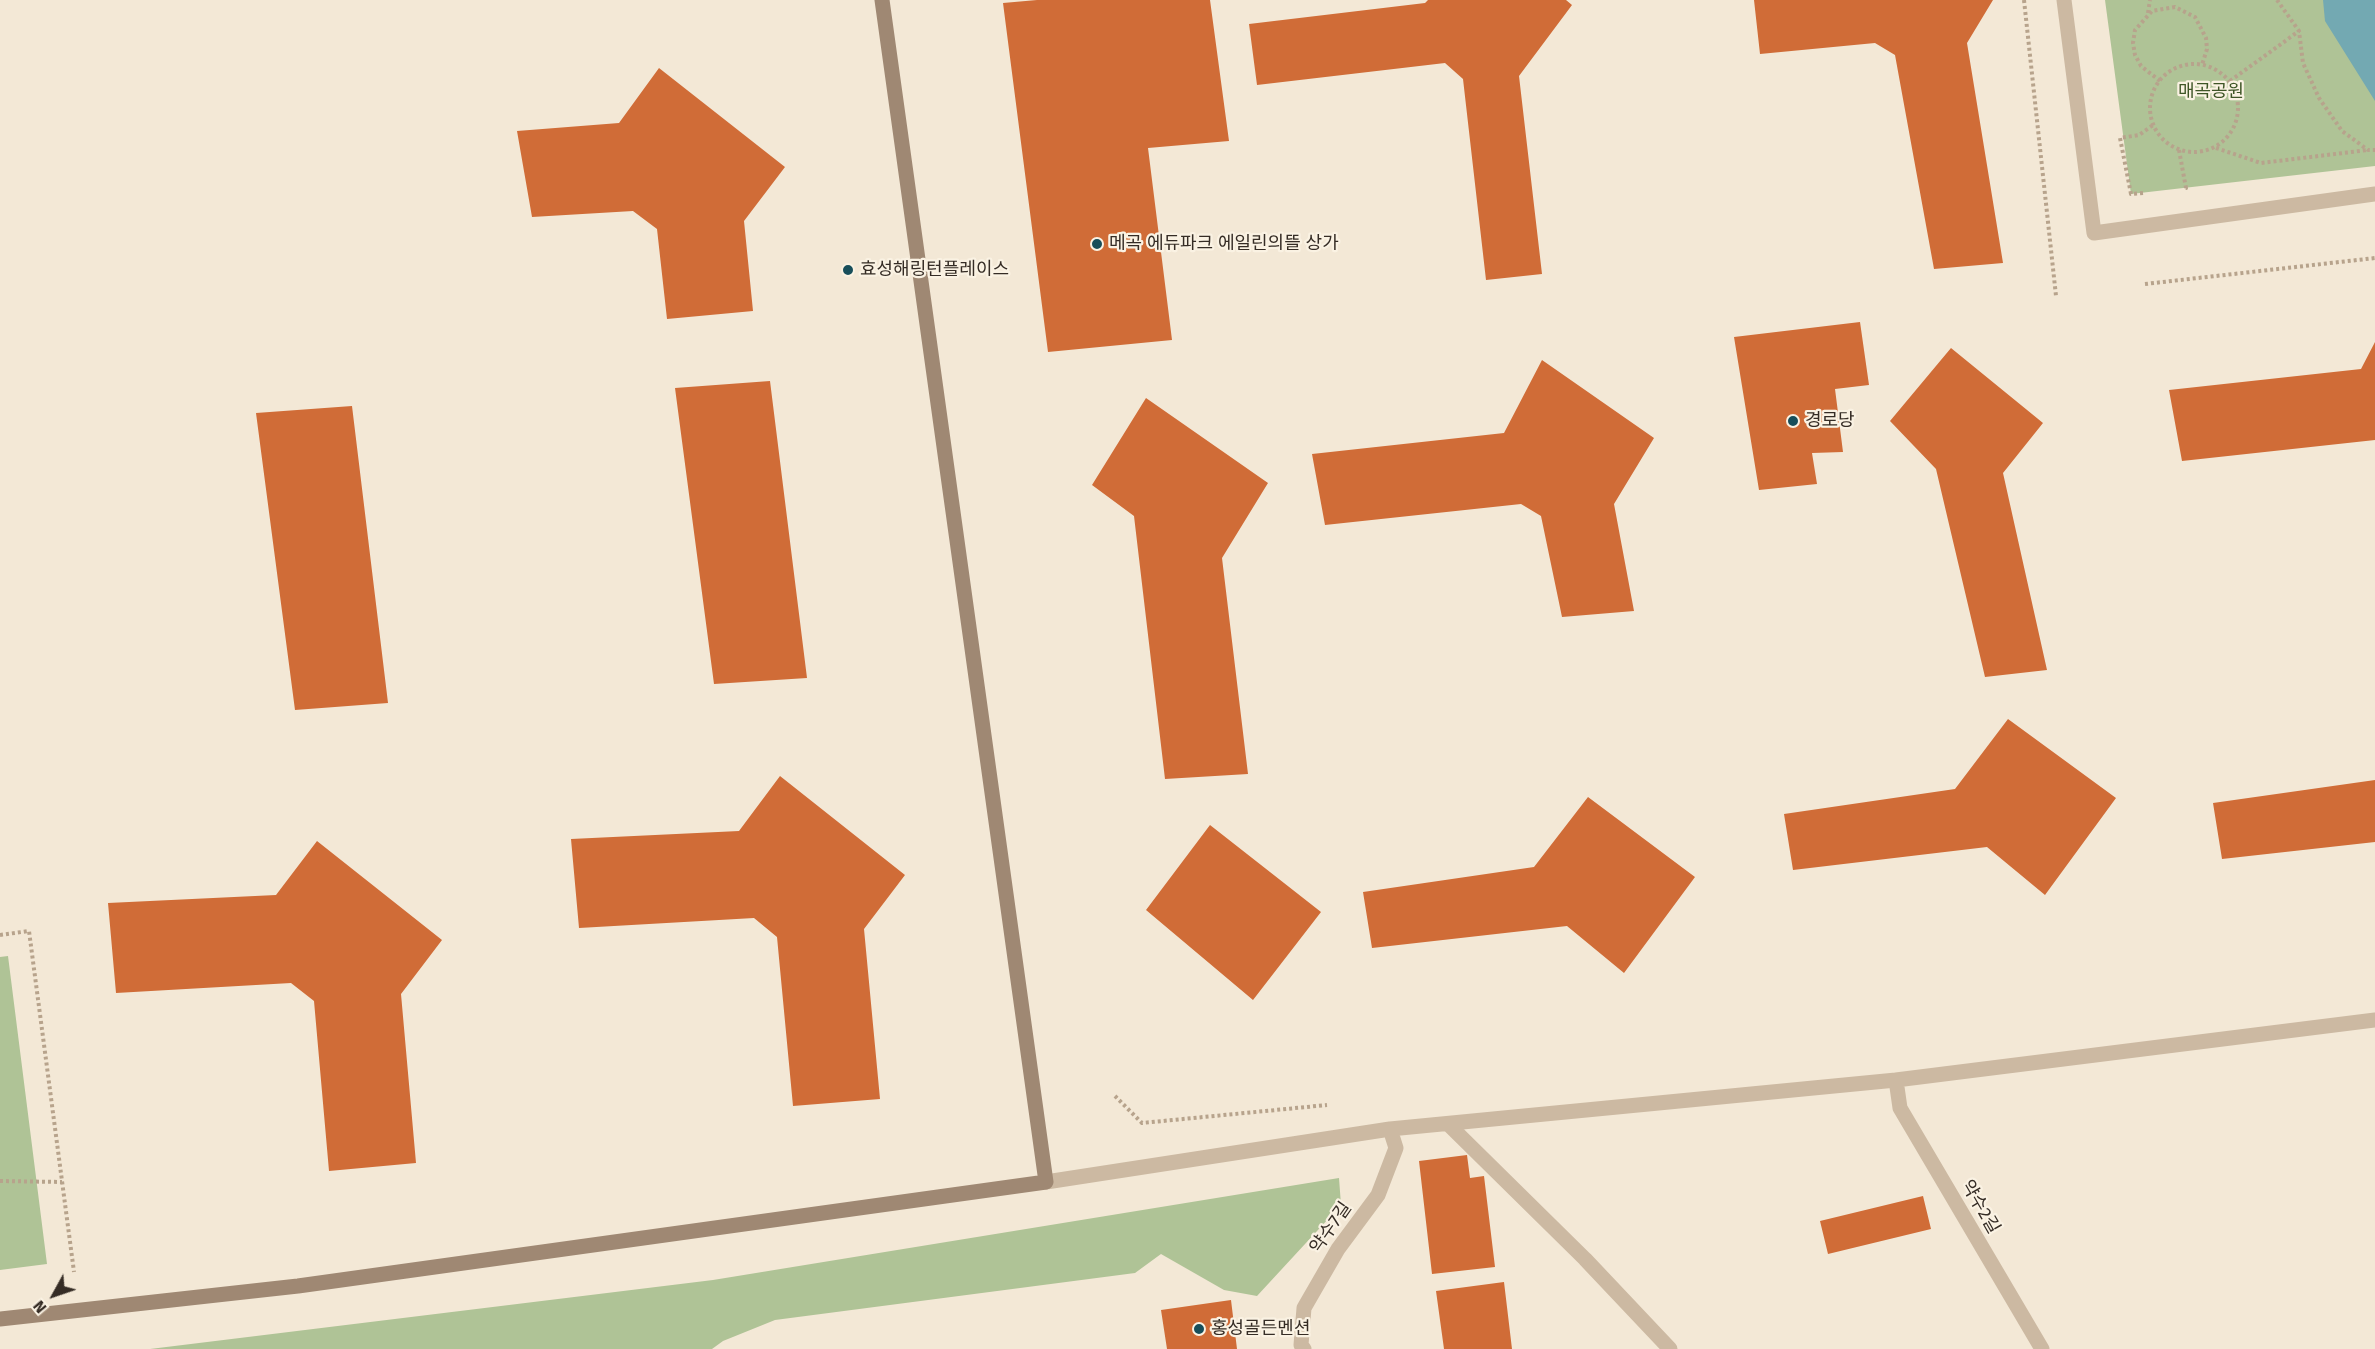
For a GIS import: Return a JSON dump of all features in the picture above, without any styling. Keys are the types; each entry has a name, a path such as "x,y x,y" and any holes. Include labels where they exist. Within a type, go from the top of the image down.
{"street":[{"path":"882,0 1046,1182"},
{"path":"2064,0 2094,233 2375,194"},
{"path":"0,1320 298,1286 1046,1182 1390,1129 1896,1080 2375,1020"},
{"name":"약수2길","path":"1896,1080 1900,1108 2042,1349"},
{"path":"1449,1125 1585,1259 1670,1349"},
{"name":"약수7길","path":"1304,1349 1301,1346 1304,1308 1338,1249 1378,1195 1396,1148 1390,1129"}],"path":[{"path":"2024,0 2056,296"},
{"path":"2150,0 2148,13 2135,30 2134,49 2141,66 2160,81"},
{"path":"2277,0 2299,31 2304,63 2319,98 2342,131 2368,150"},
{"path":"2148,13 2163,7 2175,7 2195,17 2206,38 2207,50 2202,64"},
{"path":"2230,81 2299,31"},
{"path":"2202,64 2220,72 2230,81 2237,95 2239,110 2236,125 2228,138 2216,148 2202,152 2179,150 2160,138 2153,125 2150,111 2151,97 2160,81 2179,66 2202,64"},
{"path":"2145,192 2131,194 2120,138 2139,135 2153,125"},
{"path":"2216,148 2261,163 2375,150"},
{"path":"2176,189 2186,188 2179,150"},
{"path":"2145,284 2375,258"},
{"path":"0,935 29,932 74,1272"},
{"path":"1115,1096 1142,1123"},
{"path":"0,1181 62,1182"}],"green space":[{"name":"매곡공원","path":"2105,0 2375,0 2375,166 2131,194"},
{"path":"8,956 47,1264 0,1270 0,957"},
{"path":"1339,1178 1341,1205 1257,1296 1224,1290 1161,1254 1135,1273 775,1320 723,1341 712,1349 150,1349 713,1280"}],"water":[{"path":"2323,0 2375,0 2375,101 2325,21"}],"building":[{"name":"메곡 에듀파크 에일린의뜰 상가","path":"1037,0 1210,0 1229,141 1148,148 1172,340 1048,352 1003,3"},
{"path":"1428,0 1566,0 1572,5 1519,76 1542,274 1486,280 1463,79 1445,63 1257,85 1249,24 1425,3"},
{"path":"1754,0 1993,0 1967,43 2003,263 1934,269 1895,55 1875,43 1760,54"},
{"path":"659,68 785,167 744,221 753,311 667,319 657,229 633,211 532,217 517,131 619,123"},
{"name":"경로당","path":"1860,322 1869,385 1835,389 1843,452 1812,453 1817,484 1759,490 1734,337"},
{"path":"2375,342 2375,440 2182,461 2169,390 2361,369"},
{"path":"1951,348 2043,423 2003,473 2047,670 1985,677 1936,469 1890,421"},
{"path":"1542,360 1654,438 1614,504 1634,611 1562,617 1541,516 1521,504 1325,525 1312,454 1504,433"},
{"path":"770,381 807,678 714,684 675,388"},
{"path":"1146,398 1268,483 1222,558 1248,774 1165,779 1134,516 1092,485"},
{"path":"352,406 388,703 295,710 256,413"},
{"path":"2008,719 2116,798 2045,895 1987,847 1793,870 1784,814 1955,789"},
{"path":"780,776 905,875 864,929 880,1099 793,1106 777,937 754,918 579,928 571,839 739,831"},
{"path":"2375,780 2375,842 2222,859 2213,803"},
{"path":"1588,797 1695,877 1624,973 1567,926 1372,948 1363,892 1534,867"},
{"path":"1210,825 1321,912 1253,1000 1146,910"},
{"path":"317,841 442,940 401,994 416,1163 329,1171 314,1001 291,983 116,993 108,903 276,895"},
{"path":"1467,1155 1470,1178 1484,1176 1495,1267 1432,1274 1419,1161"},
{"path":"1923,1196 1931,1229 1828,1254 1820,1221"},
{"path":"1504,1282 1512,1349 1444,1349 1436,1291"},
{"name":"홍성골든멘션","path":"1231,1300 1237,1349 1167,1349 1161,1310"}],"place":[{"name":"메곡 에듀파크 에일린의뜰 상가","path":"1097,244"},
{"name":"효성해링턴플레이스","path":"848,270"},
{"name":"경로당","path":"1793,421"},
{"name":"홍성골든멘션","path":"1199,1329"}]}
